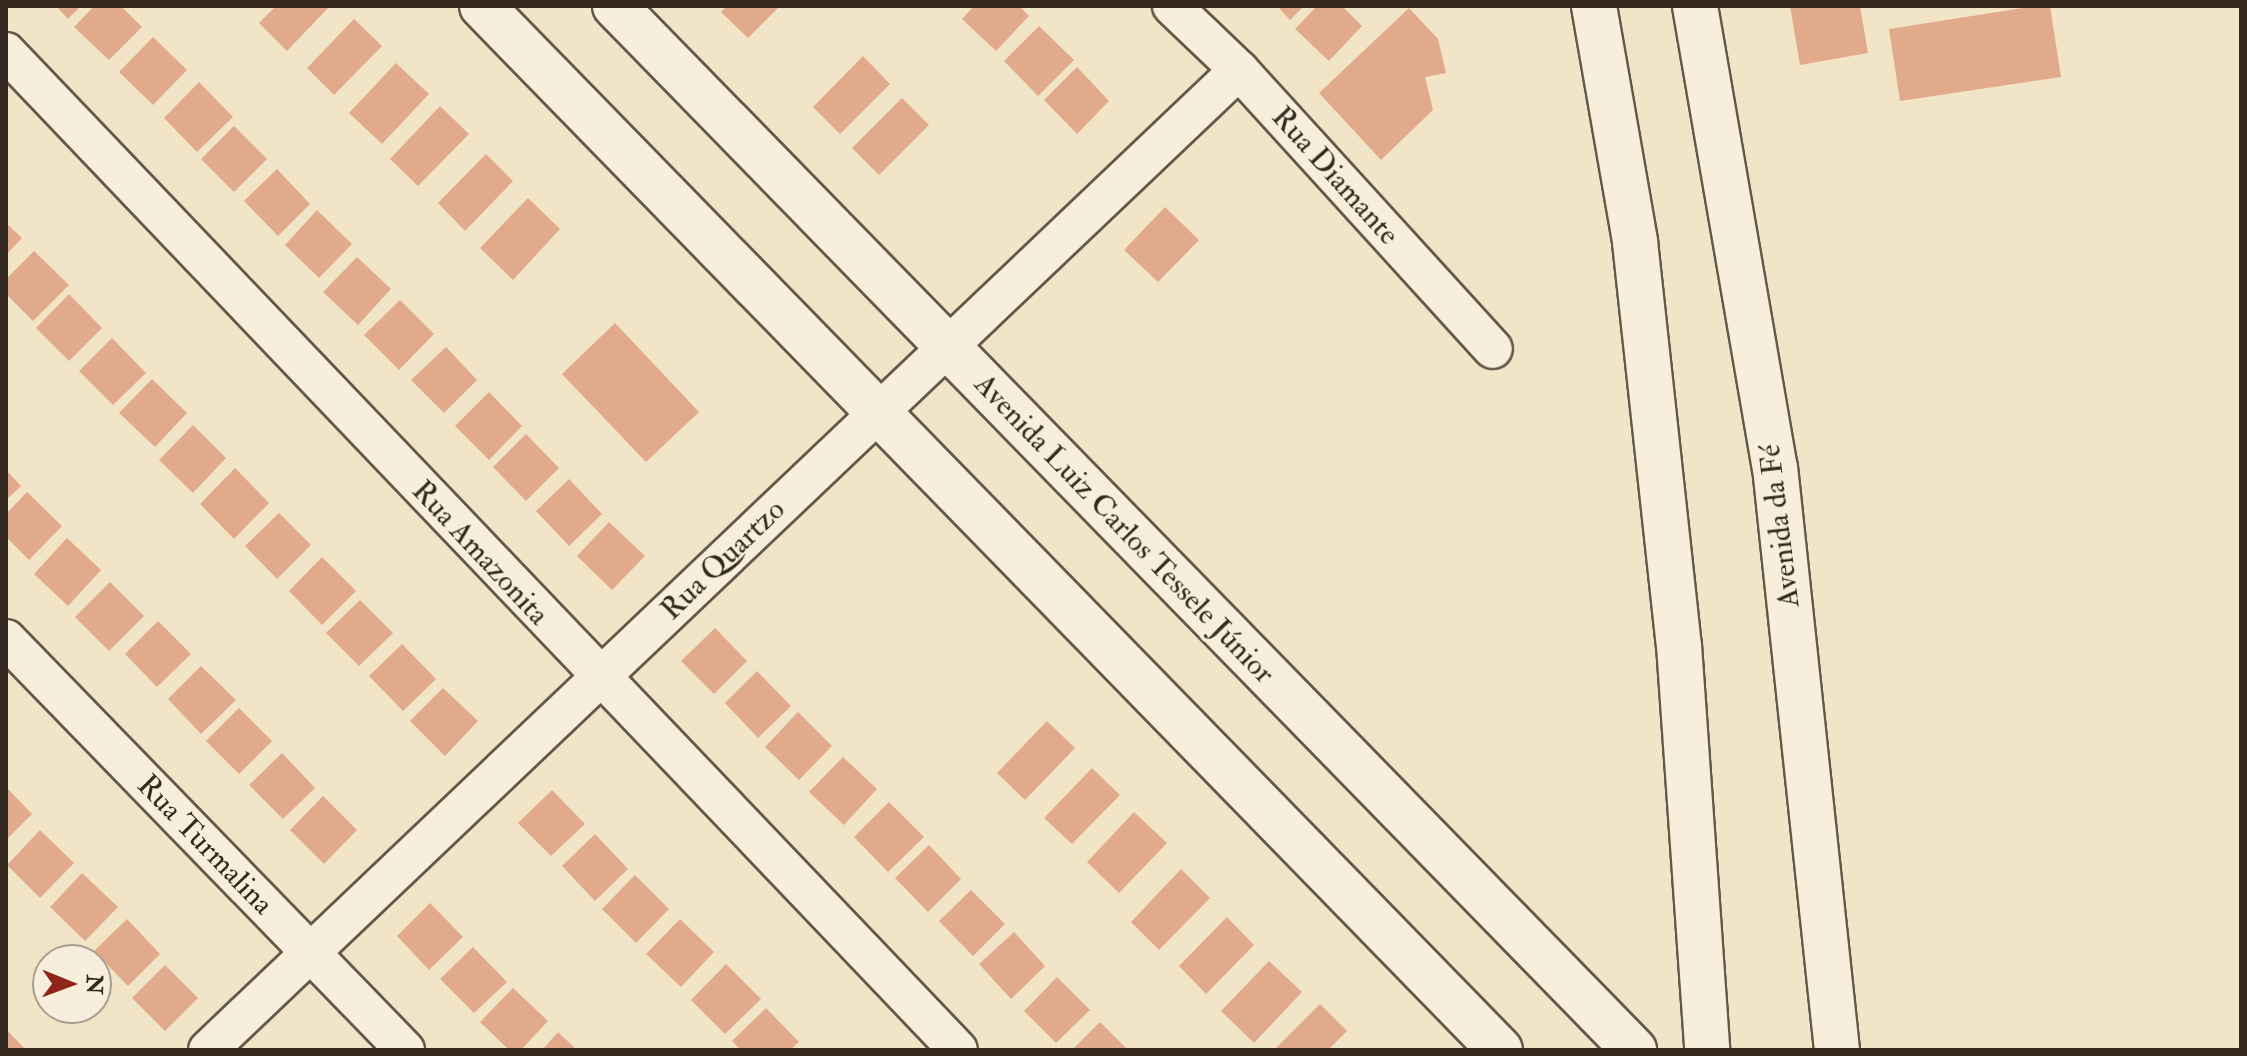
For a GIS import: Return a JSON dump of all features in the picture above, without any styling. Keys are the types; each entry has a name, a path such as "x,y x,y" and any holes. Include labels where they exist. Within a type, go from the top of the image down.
{"street":[{"path":"482,6 1500,1050"},
{"name":"Avenida Luiz Carlos Tessele Júnior","path":"615,6 1634,1050"},
{"name":"Rua Diamante","path":"1172,6 1239,70 1493,349"},
{"path":"1594,6 1635,242 1679,645 1707,1050"},
{"name":"Avenida da Fé","path":"1695,6 1775,467 1837,1050"},
{"name":"Rua Amazonita","path":"6,52 599,678 958,1050"},
{"name":"Rua Quartzo","path":"208,1050 1239,70"},
{"name":"Rua Turmalina","path":"6,639 405,1050"}],"building":[{"path":"56,6 81,6 68,19"},
{"path":"94,6 121,6 142,27 109,60 74,27"},
{"path":"276,6 330,6 287,51 259,23"},
{"path":"727,6 780,6 748,38 721,12"},
{"path":"974,6 1019,6 1029,16 996,51 962,19"},
{"path":"1277,6 1304,6 1290,20"},
{"path":"1317,6 1342,6 1362,26 1329,61 1295,29"},
{"path":"1790,6 1860,6 1868,53 1800,65"},
{"path":"2050,6 2061,77 1900,101 1889,29"},
{"path":"1409,8 1438,39 1446,73 1425,77 1433,110 1381,160 1319,93"},
{"path":"354,19 382,46 334,95 307,68"},
{"path":"1039,26 1074,60 1038,96 1004,61"},
{"path":"153,37 187,70 153,105 119,72"},
{"path":"863,56 890,84 840,134 813,107"},
{"path":"396,63 429,94 382,144 349,113"},
{"path":"1077,67 1109,101 1077,134 1044,100"},
{"path":"199,82 233,117 197,152 164,118"},
{"path":"902,98 929,125 879,175 852,148"},
{"path":"440,106 469,134 418,186 390,159"},
{"path":"234,126 267,159 234,192 201,159"},
{"path":"486,154 513,181 465,231 438,203"},
{"path":"277,169 310,204 278,236 244,201"},
{"path":"528,198 560,229 513,280 480,248"},
{"path":"1165,207 1199,240 1158,282 1124,250"},
{"path":"317,210 352,244 319,278 285,245"},
{"path":"6,223 22,238 6,255"},
{"path":"34,251 69,285 33,321 6,294 6,279"},
{"path":"357,257 391,289 358,325 323,292"},
{"path":"69,294 102,328 69,361 36,328"},
{"path":"400,300 434,334 399,370 364,335"},
{"path":"615,323 699,412 646,462 562,374"},
{"path":"112,338 146,373 113,405 79,371"},
{"path":"446,347 477,380 444,413 411,380"},
{"path":"152,379 187,413 155,447 119,413"},
{"path":"489,392 522,426 489,460 455,426"},
{"path":"193,425 226,458 193,493 159,460"},
{"path":"526,434 559,468 526,501 493,467"},
{"path":"235,468 269,503 234,539 200,504"},
{"path":"6,470 21,486 6,500"},
{"path":"569,479 602,514 569,546 536,511"},
{"path":"27,492 62,526 29,560 6,537 6,514"},
{"path":"279,513 311,545 277,579 245,546"},
{"path":"609,522 645,556 612,590 577,556"},
{"path":"67,538 101,570 68,606 34,574"},
{"path":"322,557 356,591 322,625 289,591"},
{"path":"110,582 144,616 109,651 75,617"},
{"path":"360,600 393,633 359,666 326,633"},
{"path":"158,621 191,654 157,687 125,654"},
{"path":"715,628 747,661 714,694 681,661"},
{"path":"402,644 436,679 403,711 369,676"},
{"path":"201,666 236,700 201,734 168,699"},
{"path":"757,671 791,706 758,738 725,703"},
{"path":"443,688 478,721 445,756 410,721"},
{"path":"239,708 272,741 239,774 206,741"},
{"path":"798,712 832,746 799,780 765,747"},
{"path":"1047,721 1075,748 1025,800 997,773"},
{"path":"282,753 315,788 283,819 249,785"},
{"path":"843,757 877,789 844,825 809,792"},
{"path":"1092,768 1120,795 1072,844 1044,818"},
{"path":"6,787 32,814 6,840"},
{"path":"552,790 585,824 551,856 518,823"},
{"path":"323,796 357,830 324,864 290,830"},
{"path":"889,802 924,837 888,872 854,837"},
{"path":"1134,812 1167,843 1119,893 1087,862"},
{"path":"40,830 74,863 40,898 7,865"},
{"path":"595,834 628,869 595,901 562,866"},
{"path":"929,845 961,879 928,912 895,878"},
{"path":"1181,869 1210,898 1159,950 1131,922"},
{"path":"82,873 118,907 85,941 50,907"},
{"path":"635,875 669,909 636,943 602,909"},
{"path":"971,890 1005,924 973,956 939,921"},
{"path":"430,903 463,937 429,970 397,936"},
{"path":"1227,917 1254,945 1206,994 1179,966"},
{"path":"127,919 160,954 128,986 112,970 112,944 101,944"},
{"path":"680,919 714,952 681,987 646,954"},
{"path":"1014,932 1045,966 1011,999 979,964"},
{"path":"473,947 507,982 474,1013 440,979"},
{"path":"1269,961 1302,992 1254,1043 1221,1011"},
{"path":"726,964 761,999 725,1034 691,1000"},
{"path":"165,965 198,998 165,1031 132,998"},
{"path":"1057,977 1090,1010 1056,1043 1024,1011"},
{"path":"513,988 548,1021 521,1050 509,1050 480,1022"},
{"path":"1320,1004 1347,1031 1328,1050 1274,1050"},
{"path":"766,1008 799,1042 790,1050 741,1050 732,1041"},
{"path":"1100,1022 1128,1050 1072,1050"},
{"path":"6,1029 26,1050 6,1050"},
{"path":"558,1032 577,1050 542,1050"}]}
